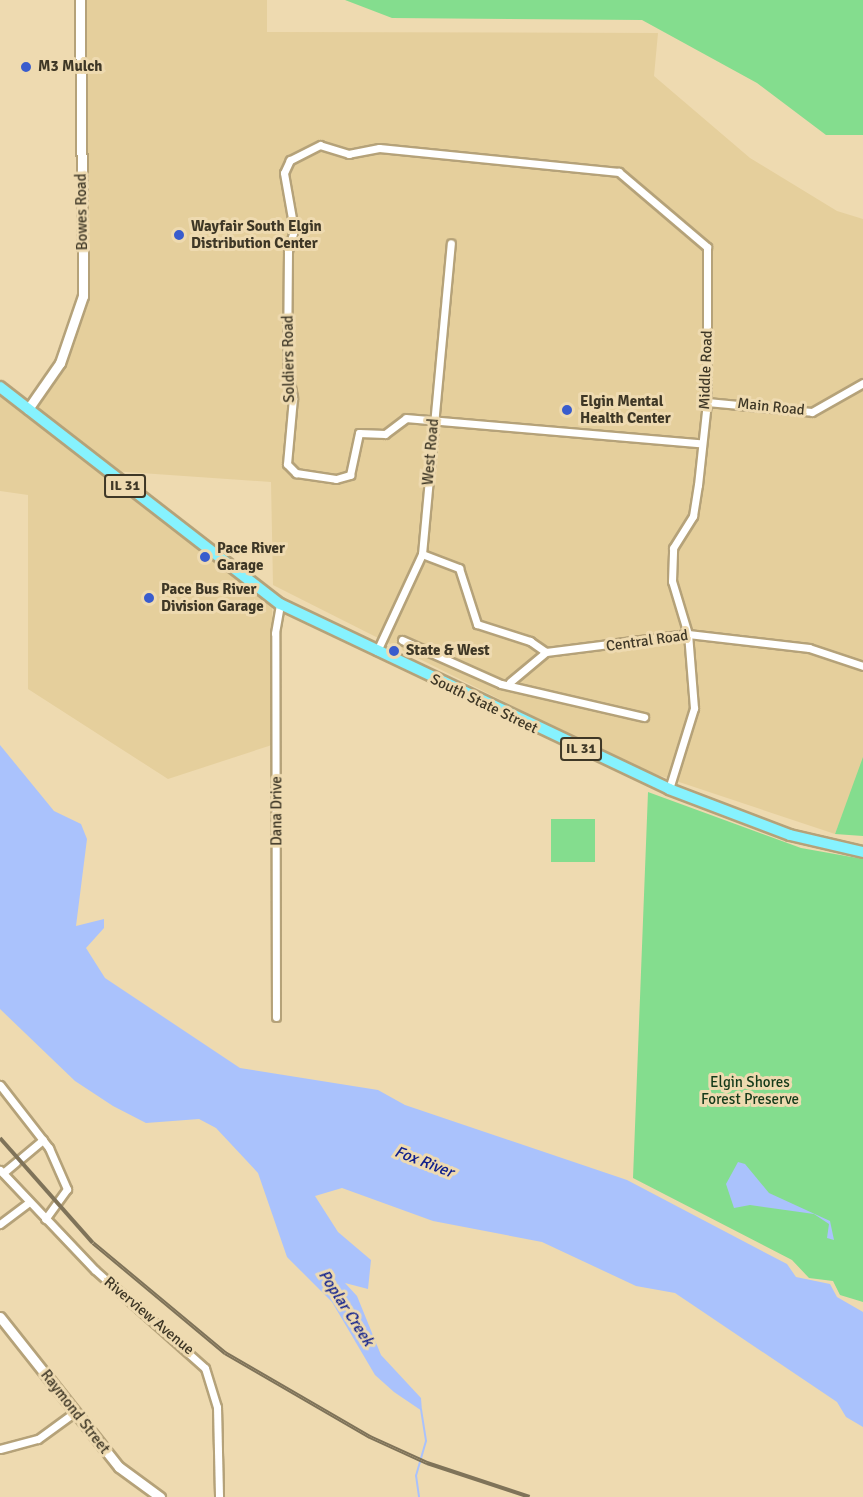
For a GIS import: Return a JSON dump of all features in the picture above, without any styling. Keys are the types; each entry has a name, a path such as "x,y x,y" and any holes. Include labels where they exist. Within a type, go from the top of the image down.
{"main road":[{"name":"IL 31","path":"0,387 28,409"},
{"name":"South State Street","path":"28,409 250,584 280,604 669,789 790,835 863,852"}],"street":[{"name":"Bowes Road","path":"28,409 60,363 83,296 80,0"},
{"name":"Soldiers Road","path":"462,157 379,148 349,154 320,145 303,148 284,173 294,230 288,250 288,366 293,398 288,464 296,473 336,479 350,475 359,434 385,434 406,418 434,418 699,443"},
{"name":"Middle Road","path":"462,157 626,174 707,247 707,402 699,443 693,516 673,548 672,580 688,634 694,708 669,789"},
{"name":"West Road","path":"377,651 422,554 451,243"},
{"name":"Main Road","path":"707,402 812,412 863,382"},
{"path":"422,554 459,568 477,624 546,652 510,682"},
{"name":"Dana Drive","path":"276,1017 275,633 280,604"},
{"name":"Central Road","path":"546,652 688,634 809,648 863,666"},
{"path":"402,640 501,684 510,682 644,717"},
{"path":"0,1085 43,1140 67,1189 45,1219"},
{"path":"1,1172 43,1140"},
{"name":"Riverview Avenue","path":"1,1172 28,1203 206,1368 218,1407 219,1497"},
{"path":"0,1224 28,1203"},
{"name":"Raymond Street","path":"0,1317 127,1476 160,1497"},
{"path":"0,1449 38,1438 75,1412"}],"shaded area":[{"name":"Elgin Mental Health Center","path":"83,0 267,0 267,32 658,33 654,76 750,158 837,211 863,219 863,761 835,834 634,767 273,585 271,482 112,471 31,408 62,364 85,295"},
{"name":"Pace Bus River Division Garage","path":"0,388 272,602 275,744 168,779 28,689 28,495 0,491"}],"green space":[{"path":"345,0 863,0 863,135 826,135 757,83 642,20 392,18"},
{"path":"863,757 863,836 835,834"},
{"name":"Elgin Shores Forest Preserve","path":"648,792 801,848 863,859 863,1302 840,1295 833,1281 809,1278 792,1260 633,1178"},
{"path":"551,819 595,819 595,862 551,862"}],"water":[{"name":"Fox River","path":"0,745 54,811 81,824 87,839 76,926 104,919 104,928 86,948 105,978 240,1068 378,1090 405,1105 627,1180 787,1264 796,1277 830,1284 837,1297 863,1312 863,1427 846,1417 837,1402 675,1293 636,1286 542,1242 433,1221 342,1188 315,1196 338,1232 371,1260 368,1289 345,1283 357,1296 381,1355 421,1398 422,1411 394,1392 375,1375 332,1302 287,1257 258,1173 216,1128 199,1119 146,1123 113,1106 75,1081 0,1009"},
{"path":"738,1162 745,1164 769,1193 830,1221 834,1240 827,1238 829,1224 814,1214 750,1205 734,1208 726,1184"}],"waterway":[{"name":"Poplar Creek","path":"419,1497 416,1476 426,1441 421,1410"}],"railway":[{"path":"0,1138 93,1243 225,1353 370,1437 427,1463 530,1497"}],"place":[{"name":"M3 Mulch","path":"26,67"},
{"name":"Wayfair South Elgin Distribution Center","path":"179,235"},
{"name":"Elgin Mental Health Center","path":"567,410"},
{"name":"Pace River Garage","path":"205,557"},
{"name":"Pace Bus River Division Garage","path":"149,598"},
{"name":"State & West","path":"394,651"}]}
